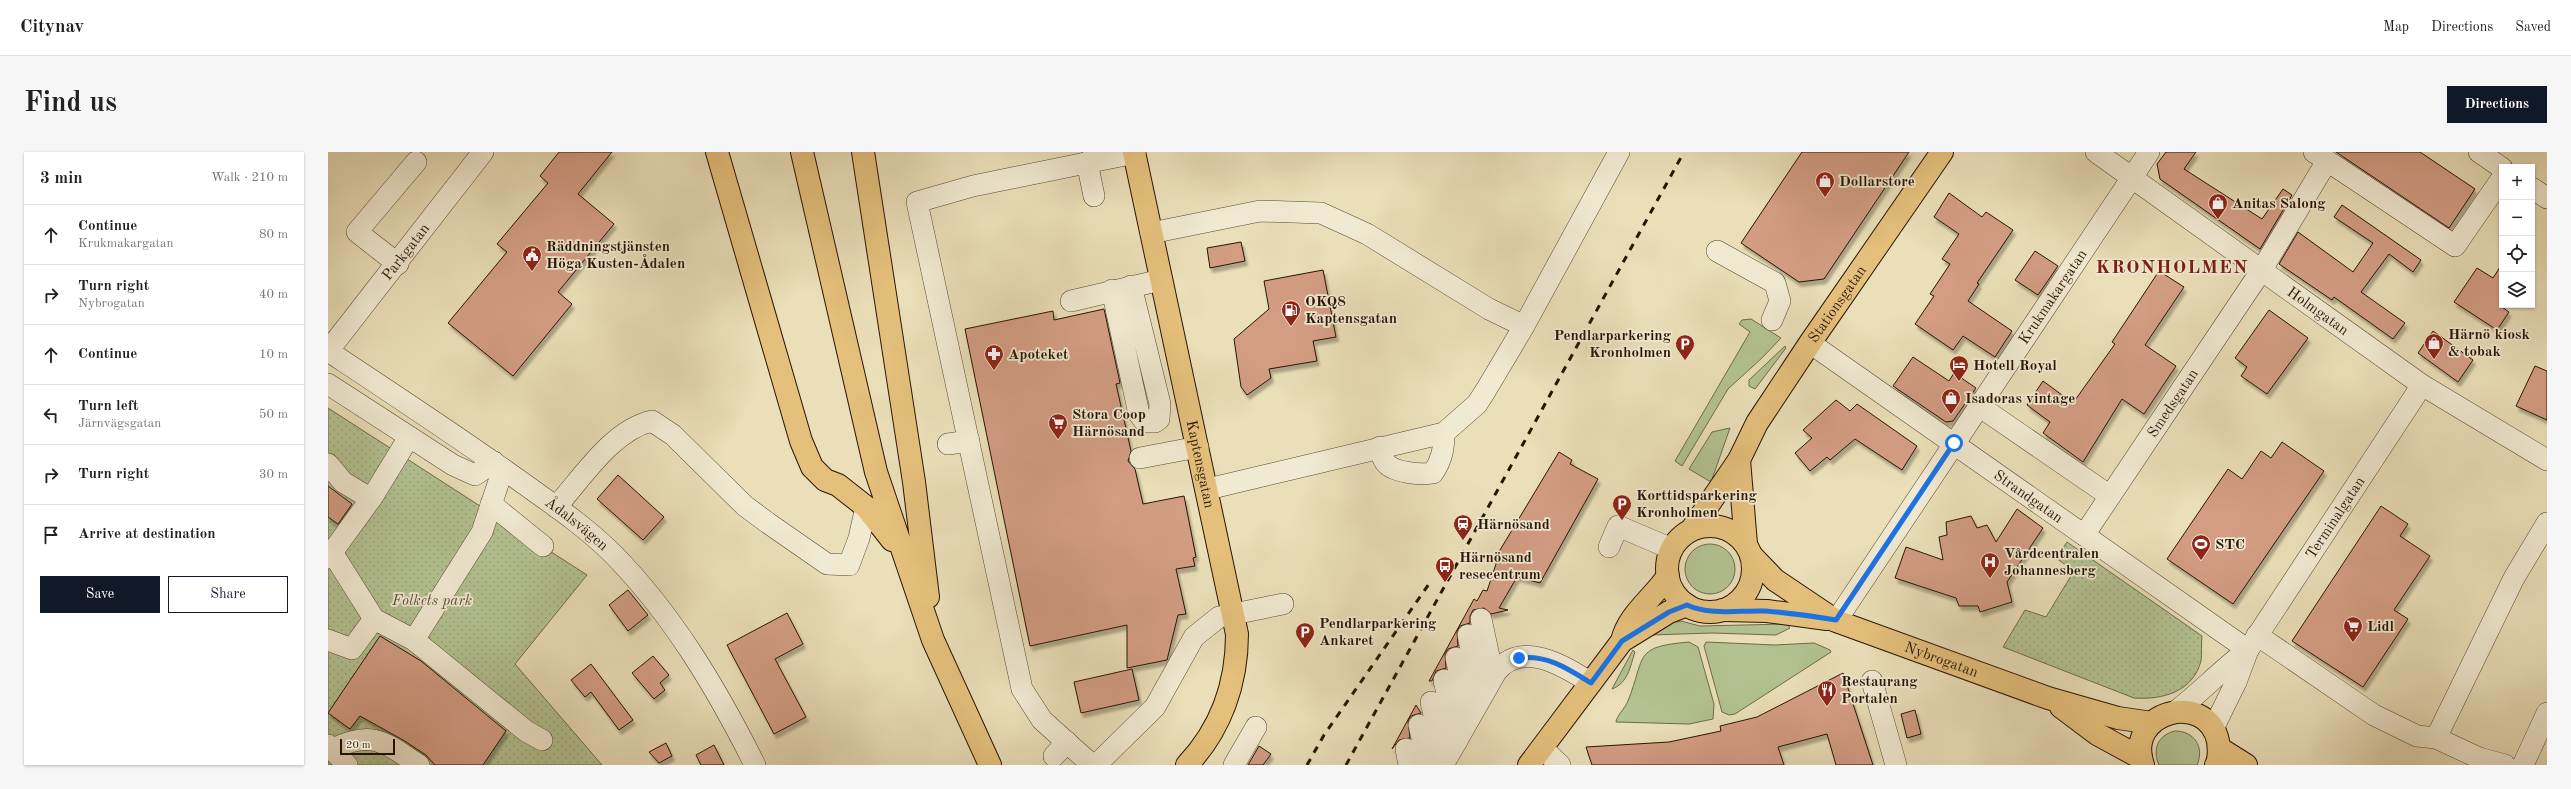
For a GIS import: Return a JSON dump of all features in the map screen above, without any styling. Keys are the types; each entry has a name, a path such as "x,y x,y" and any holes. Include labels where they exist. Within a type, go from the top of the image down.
{"main road":[{"path":"717,152 804,448 812,467 825,480 838,485 866,507 903,554"},
{"path":"802,152 876,472 903,554 934,640 990,765"},
{"path":"863,152 914,482 934,640"},
{"name":"Kaptensgatan","path":"1134,152 1208,488 1234,613 1237,647 1230,687 1217,725 1187,765"},
{"name":"Stationsgatan","path":"1692,530 1739,460 1757,423 1810,343 1942,152"},
{"path":"1739,460 1749,550 1754,570 1752,583 1745,595 1736,604 1724,610 1699,610 1687,605 1672,589 1668,576 1668,562 1672,549 1680,537 1692,530 1716,526 1738,535 1749,550"},
{"name":"Nybrogatan","path":"1749,550 1775,580 1836,620"},
{"path":"1535,757 1622,641 1627,624 1657,592 1668,576"},
{"path":"1622,641 1669,612 1687,605"},
{"name":"Nybrogatan","path":"1724,610 1767,611 1836,620 2048,698 2118,718 2152,723"},
{"name":"Nybrogatan","path":"2048,698 2097,734 2142,761"},
{"path":"2142,761 2141,745 2144,733 2152,723 2162,715 2175,712 2197,715 2216,748 2246,765"}],"street":[{"name":"Parkgatan","path":"328,351 398,264 483,152"},
{"path":"1092,765 1060,749 1022,689 917,202 973,186 1134,152"},
{"path":"1208,488 1444,433 1477,404 1524,326 1619,152"},
{"name":"Holmgatan","path":"2096,152 2422,385 2547,460"},
{"name":"Krukmakargatan","path":"1836,620 2149,152"},
{"path":"2479,152 2499,166"},
{"path":"2320,156 2454,246 2499,182"},
{"name":"Smedsgatan","path":"2084,535 2261,271 2320,156"},
{"path":"398,264 357,232 416,162"},
{"path":"1087,162 1094,196"},
{"path":"2535,190 2547,198"},
{"path":"1151,233 1260,211 1321,213 1367,234 1489,309 1524,326"},
{"path":"1717,251 1775,282 1780,301 1772,320"},
{"path":"1071,301 1121,288 1161,280"},
{"path":"1121,288 1160,404 1159,419 1150,423 1145,422 1139,414 1121,288"},
{"name":"Strandgatan","path":"1810,343 2084,535 2252,643 2374,715 2417,736 2436,738 2479,758 2505,765"},
{"name":"Ådalsvägen","path":"328,351 499,466 586,528 613,554 673,624 702,667 755,765"},
{"path":"328,384 452,465 475,475 499,466"},
{"name":"Terminalgatan","path":"2216,748 2236,682 2252,643 2422,385"},
{"path":"1979,406 2110,496"},
{"path":"556,507 585,475 602,451 635,427 652,421 672,435 745,506 827,564 848,565 859,538 866,507"},
{"path":"1380,447 1384,462 1391,468 1423,474 1433,473 1440,463 1444,448 1444,433"},
{"path":"409,438 371,499 330,555 374,619 414,640 526,732 542,740"},
{"path":"948,444 969,440"},
{"path":"1140,458 1198,447"},
{"path":"328,464 343,482 371,499"},
{"path":"414,640 482,532 491,504 499,466"},
{"path":"491,504 543,546"},
{"path":"2436,738 2514,578 2547,523"},
{"path":"1609,547 1618,526 1672,549"},
{"path":"1096,765 1155,707 1194,637 1219,617 1283,604"},
{"path":"328,640 352,649 374,619"},
{"path":"1481,619 1494,675"},
{"path":"1468,635 1481,697"},
{"name":"Terminalgatan","path":"2175,712 2200,693 2220,670 2252,643"},
{"path":"1439,764 1457,741 1494,675 1501,665 1508,661 1531,657 1556,662 1591,683"},
{"path":"1456,658 1469,719"},
{"path":"1444,680 1457,741"},
{"path":"1872,681 1896,765"},
{"path":"1432,702 1439,764"},
{"path":"2523,765 2547,713"},
{"path":"1419,725 1439,764"},
{"path":"1234,765 1256,727"},
{"path":"347,765 331,747 349,742 375,738 418,765"},
{"path":"1535,757 1560,765"}],"green space":[{"path":"1751,319 1781,338 1763,357 1728,389 1682,466 1675,461 1750,332 1739,324 1742,320"},
{"path":"1785,346 1786,348 1755,389 1749,386 1749,380"},
{"name":"Folkets park","path":"328,408 587,575 515,664 602,765 328,765"},
{"path":"1730,428 1711,482 1689,469 1712,432"},
{"path":"2067,542 2202,636 2201,661 2197,672 2184,687 2165,695 2134,698 2003,647 2025,610 2046,617 2074,571 2056,558"},
{"path":"1705,544 1715,544 1728,551 1735,564 1735,574 1728,587 1715,594 1705,594 1696,590 1689,583 1685,574 1685,564 1689,555 1696,548"},
{"path":"1681,621 1700,626 1787,624 1790,628 1776,635 1712,633 1651,635 1670,623"},
{"path":"1689,642 1698,647 1714,704 1713,719 1689,724 1616,722 1628,701 1640,663 1644,656 1658,647"},
{"path":"1706,642 1775,645 1814,643 1830,650 1831,652 1735,714 1729,715 1722,712 1704,646"},
{"path":"1633,650 1635,652 1628,674 1622,683 1612,689"},
{"path":"2175,731 2188,734 2196,741 2200,752 2197,765 2159,765 2156,754 2158,744 2164,736"}],"building":[{"name":"Räddningstjänsten Höga Kusten-Ådalen","path":"559,152 612,152 578,194 614,224 558,292 572,304 513,376 448,323 507,252 497,244 548,183 540,176"},
{"name":"Dollarstore","path":"1802,152 1909,152 1824,279 1799,282 1741,243"},
{"path":"2166,152 2196,152 2184,169 2262,219 2283,189 2292,195 2260,249 2160,179 2157,164"},
{"path":"2336,152 2420,152 2475,189 2449,228"},
{"path":"1949,193 1982,217 1986,212 2013,230 1977,283 1979,284 1968,301 2012,331 1995,357 1963,336 1953,350 1915,324 1934,296 1930,294 1950,264 1942,259 1959,234 1934,217"},
{"path":"2342,205 2421,260 2413,272 2389,254 2361,292 2405,323 2393,339 2334,297 2332,300 2279,264 2298,232 2353,272 2373,243 2334,217"},
{"path":"1241,242 1245,261 1210,268 1207,248"},
{"path":"2035,251 2058,266 2038,295 2015,280"},
{"path":"2477,268 2493,278 2499,269 2499,308 2503,308 2509,312 2497,330 2454,302"},
{"path":"1323,270 1336,337 1313,341 1317,361 1269,369 1271,378 1247,395 1241,387 1234,339 1269,309 1264,281"},
{"path":"2159,271 2184,287 2145,345 2176,366 2144,414 2122,399 2083,462 2043,433 2050,422 2027,405 2043,381 2073,403 2115,344 2112,342"},
{"name":"Stora Coop Härnösand","path":"1104,309 1120,383 1116,384 1131,451 1128,461 1135,469 1143,504 1184,496 1196,557 1193,558 1195,566 1176,569 1186,614 1178,615 1167,660 1127,668 1127,625 1030,646 965,329 1053,311 1054,320"},
{"path":"2269,310 2308,338 2267,394 2241,376 2247,367 2235,358"},
{"path":"2433,331 2473,360 2458,382 2418,353"},
{"path":"1913,357 1949,381 1954,373 1976,388 1953,421 1946,422 1893,386"},
{"path":"2535,366 2547,371 2547,420 2516,406"},
{"path":"1836,400 1850,411 1857,404 1917,446 1902,470 1855,439 1830,460 1827,457 1810,471 1795,453 1812,438 1803,430"},
{"path":"2282,442 2324,471 2233,604 2167,559 2228,469 2242,479 2261,451 2271,458"},
{"path":"1559,452 1572,460 1570,464 1598,479 1540,583 1517,577 1499,608 1508,610 1491,614 1484,608 1473,610 1470,616 1470,623 1460,626 1457,631 1458,646 1448,649 1445,654 1446,668 1436,671 1432,681 1429,681 1474,599 1477,601 1483,590 1487,591 1497,561 1494,560"},
{"path":"618,475 664,517 643,540 597,499"},
{"path":"328,486 352,504 338,524 328,517"},
{"path":"2381,506 2408,524 2400,536 2430,556 2394,610 2408,619 2363,687 2292,641"},
{"path":"2017,509 2043,528 2007,582 2012,602 1980,612 1978,606 1959,606 1956,598 1895,578 1906,547 1943,560 1939,537 1947,535 1946,522 1971,516 1977,528 1987,525 1996,542"},
{"path":"628,590 648,615 628,631 609,605"},
{"path":"787,613 803,644 775,659 806,717 774,734 727,645"},
{"path":"380,636 421,661 506,731 483,765 435,765 426,755 403,740 360,716 350,729 328,713"},
{"path":"653,656 669,675 660,683 665,690 654,699 632,673"},
{"path":"591,664 633,720 619,730 591,692 585,697 571,680"},
{"path":"1132,669 1139,700 1081,713 1074,682"},
{"path":"1843,673 1873,765 1836,765 1827,734 1778,747 1784,765 1592,765 1586,747 1669,742 1721,731 1720,726 1757,717"},
{"path":"1416,705 1421,713 1411,716 1408,721 1410,738 1399,740 1392,749"},
{"path":"1915,710 1921,734 1907,738 1901,714"},
{"path":"666,743 672,756 659,763 649,752"},
{"path":"714,745 724,765 701,765 696,755"},
{"path":"1259,746 1271,754 1263,765 1248,765"}],"railway":[{"path":"1346,765 1684,152"},
{"path":"1307,765 1324,735 1431,581"}],"place":[{"name":"Dollarstore","path":"1825,198"},
{"name":"Anitas Salong","path":"2218,220"},
{"name":"Räddningstjänsten Höga Kusten-Ådalen","path":"532,272"},
{"name":"OKQ8 Kaptensgatan","path":"1291,327"},
{"name":"Härnö kiosk & tobak","path":"2434,360"},
{"name":"Pendlarparkering Kronholmen","path":"1685,361"},
{"name":"Apoteket","path":"994,371"},
{"name":"Hotell Royal","path":"1959,382"},
{"name":"Isadoras vintage","path":"1951,415"},
{"name":"Stora Coop Härnösand","path":"1058,440"},
{"name":"Korttidsparkering Kronholmen","path":"1622,521"},
{"name":"Härnösand","path":"1463,541"},
{"name":"STC","path":"2201,561"},
{"name":"Vårdcentralen Johannesberg","path":"1990,579"},
{"name":"Härnösand resecentrum","path":"1445,583"},
{"name":"Lidl","path":"2353,643"},
{"name":"Pendlarparkering Ankaret","path":"1305,649"},
{"name":"Restaurang Portalen","path":"1827,707"}],"district":[{"name":"KRONHOLMEN","path":"2172,266"}],"route":[{"path":"1519,658 1531,657 1556,662 1591,683 1622,641 1640,632 1669,612 1687,605 1699,610 1711,612 1724,610 1767,611 1836,620 1954,443"}]}
